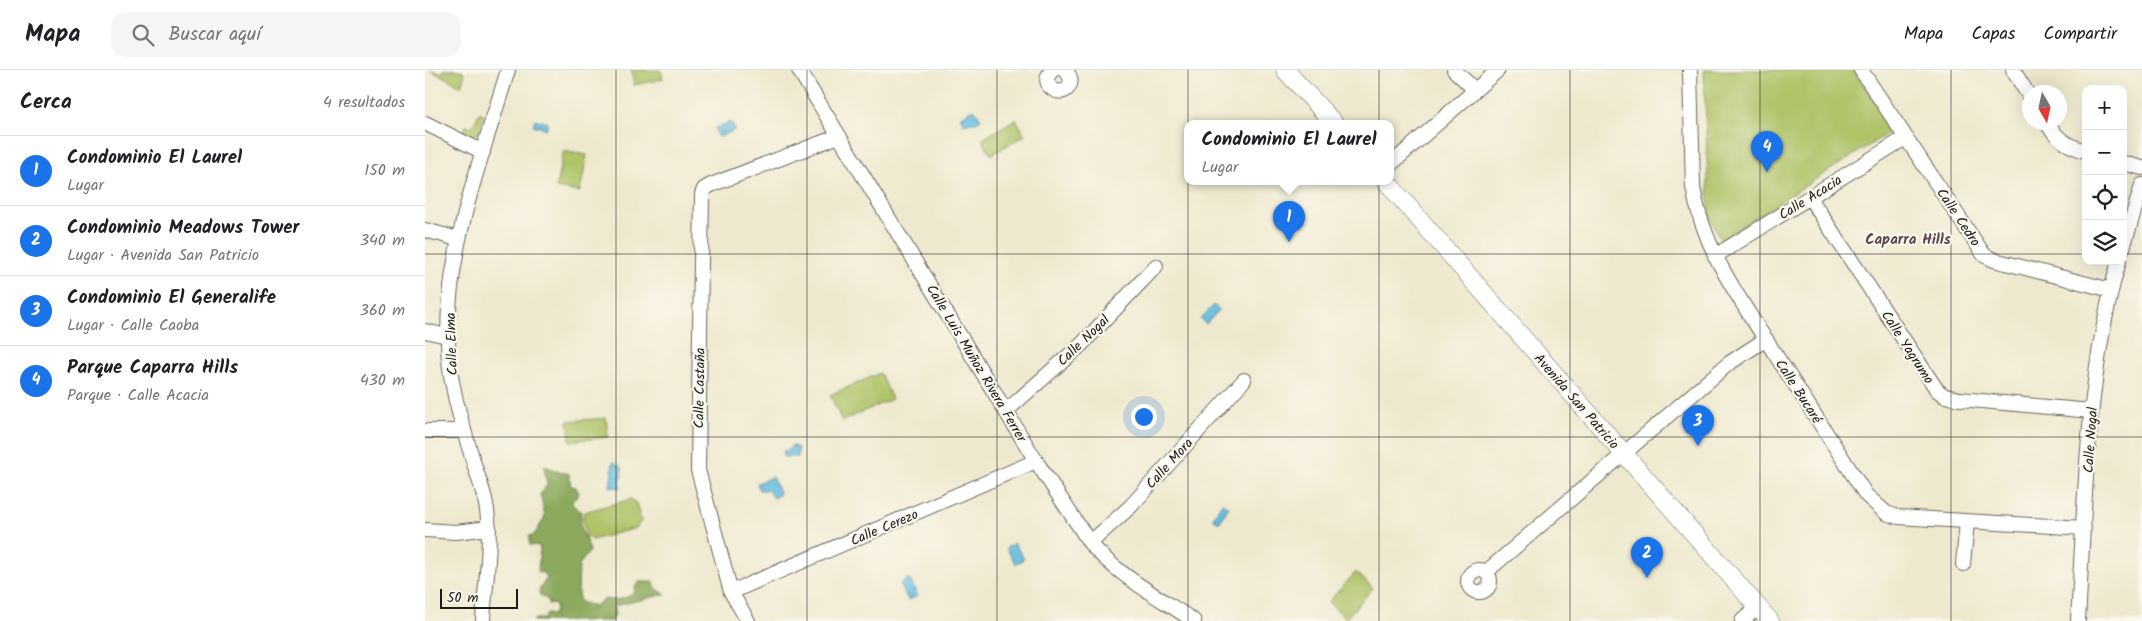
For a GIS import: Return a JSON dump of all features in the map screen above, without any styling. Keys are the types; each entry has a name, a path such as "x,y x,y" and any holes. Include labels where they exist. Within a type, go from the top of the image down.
{"main road":[{"path":"1285,70 1331,120"},
{"name":"Avenida San Patricio","path":"1389,185 1770,621"}],"street":[{"name":"Calle Elma","path":"483,621 489,528 486,503 464,431 452,380 447,336 450,283 458,239 508,70"},
{"name":"Calle Luis Muñoz Rivera Ferrer","path":"799,70 1036,462 1090,543 1116,568 1194,621"},
{"path":"1454,70 1475,90"},
{"path":"1394,161 1498,70"},
{"name":"Calle Bucaré","path":"1690,70 1693,188 1701,224 1715,256 1866,495 1886,513 1898,517 2084,528"},
{"name":"Calle Cedro","path":"1861,70 1984,255 1994,260 2111,290"},
{"path":"2013,70 2022,85"},
{"path":"425,123 483,152"},
{"path":"2051,130 2063,143 2082,150"},
{"name":"Calle Castaña","path":"748,621 731,592 698,470 702,194 704,189 711,185 839,136"},
{"name":"Calle Acacia","path":"1715,256 1905,138"},
{"path":"2127,164 2142,168"},
{"path":"2127,235 2142,184"},
{"name":"Calle Yagrumo","path":"1810,198 1937,390 1945,396 1960,399 2091,411"},
{"path":"425,230 458,239"},
{"name":"Calle Nogal","path":"2079,621 2091,411 2111,290 2118,265"},
{"name":"Calle Nogal","path":"1006,411 1082,344 1156,266"},
{"path":"425,331 447,336"},
{"path":"1486,572 1625,455 1728,364 1766,339"},
{"name":"Calle Mora","path":"1090,543 1131,506 1243,380"},
{"path":"425,431 464,431"},
{"name":"Calle Cerezo","path":"731,592 1036,462"},
{"path":"1963,564 1967,522"},
{"path":"425,530 456,532 489,528"},
{"path":"1742,621 1758,607"}],"green space":[{"path":"430,70 443,73 443,70 462,70 465,74 461,86"},
{"path":"631,70 661,70 663,79 634,85"},
{"path":"1704,70 1854,70 1893,130 1720,240 1709,214"},
{"path":"480,112 484,115 479,133 472,135 463,131 467,125 472,127"},
{"path":"1016,119 1025,135 991,155 982,139"},
{"path":"563,151 587,155 580,192 556,188"},
{"path":"880,373 892,399 842,421 830,395"},
{"path":"606,418 608,437 570,441 568,421"},
{"path":"544,466 569,474 571,486 576,487 579,493 572,500 572,504 581,512 580,524 590,551 579,565 578,594 580,602 594,606 605,599 616,600 624,598 634,593 635,587 639,582 654,582 655,588 666,594 614,606 615,614 612,621 533,621 535,619 544,619 547,613 555,614 556,605 548,604 548,600 539,594 540,588 547,578 543,573 538,572 540,546 530,545 529,536 535,534 545,517 540,494 547,485"},
{"path":"631,499 636,503 641,521 636,528 592,540 587,537 582,520 584,512"},
{"path":"1356,572 1373,588 1346,618 1328,602"}],"water":[{"path":"975,110 981,119 973,124 970,122 964,124 960,117"},
{"path":"535,119 548,123 546,129 533,125"},
{"path":"731,122 735,129 733,131 719,137 717,136 715,128"},
{"path":"1214,305 1219,310 1206,324 1200,319"},
{"path":"792,445 798,448 798,457 784,457 783,451 789,450"},
{"path":"613,462 622,467 620,488 610,487"},
{"path":"772,477 780,494 773,498 768,490 759,490 757,483"},
{"path":"1222,503 1229,507 1219,523 1213,518"},
{"path":"1014,543 1024,559 1016,564 1006,548"},
{"path":"907,579 910,580 918,596 908,600 900,584"}],"place":[{"name":"Parque Caparra Hills","path":"1767,172"},
{"name":"Condominio El Laurel","path":"1289,242"},
{"name":"Condominio El Generalife","path":"1698,446"},
{"name":"Condominio Meadows Tower","path":"1647,578"}],"district":[{"name":"Caparra Hills","path":"1908,239"}]}
